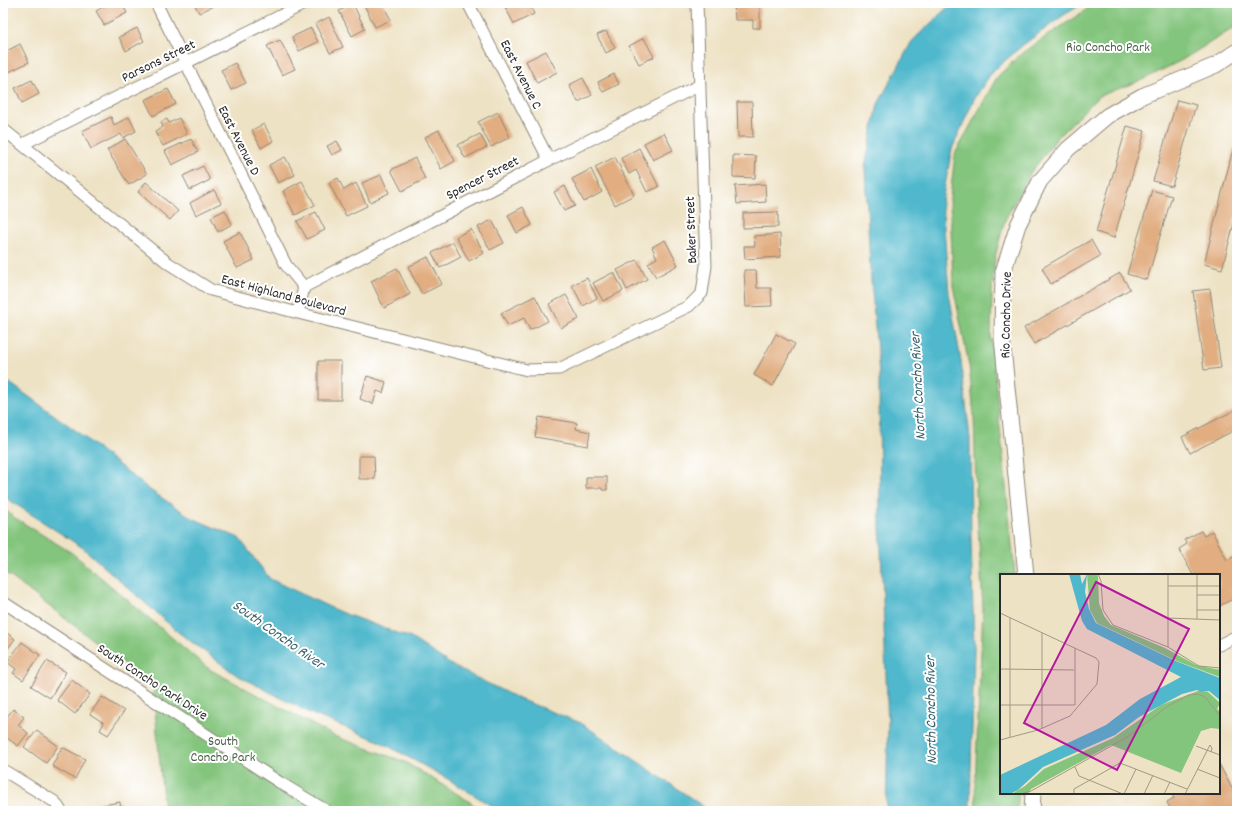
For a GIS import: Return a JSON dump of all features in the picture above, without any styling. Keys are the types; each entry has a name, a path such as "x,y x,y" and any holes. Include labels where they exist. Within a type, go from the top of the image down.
{"street":[{"name":"East Avenue D","path":"156,3 286,265 304,287"},
{"name":"Parsons Street","path":"23,144 306,3"},
{"name":"East Avenue C","path":"468,3 549,160"},
{"name":"Baker Street","path":"559,369 688,306 702,293 706,266 697,3"},
{"name":"Rio Concho Drive","path":"1026,574 1002,338 1003,272 1018,225 1040,181 1068,149 1107,116 1142,96 1216,65 1237,51"},
{"name":"Spencer Street","path":"304,287 549,160 700,85"},
{"name":"East Highland Boulevard","path":"3,129 168,263 211,290 527,370 559,369"},
{"path":"298,313 304,287"},
{"name":"South Concho Park Drive","path":"3,602 279,782 327,811"},
{"path":"1220,644 1237,636"},
{"path":"4,775 55,802 61,811"},
{"path":"1032,811 1033,794"}],"green space":[{"name":"Rio Concho Park","path":"1096,3 1237,3 1237,26 1182,60 1142,80 1099,96 1058,137 1031,172 1005,220 995,257 992,291 991,338 1015,574 1000,574 1000,794 1019,794 1017,811 976,811 975,786 983,608 976,493 974,415 969,365 953,286 950,198 955,154 997,77 1022,53"},
{"name":"South Concho Park","path":"3,508 15,518 72,553 209,669 334,736 405,762 467,800 482,811 164,811 153,686 3,572"}],"water":[{"name":"North Concho River","path":"952,3 1084,3 1064,15 1023,45 992,72 974,99 952,149 942,201 949,293 961,361 970,438 974,649 970,811 886,811 888,726 880,525 879,375 870,267 865,167 878,104 912,41"},
{"name":"South Concho River","path":"3,378 75,430 150,490 192,518 239,538 270,579 340,612 411,638 453,666 519,699 581,723 710,811 500,811 446,778 379,741 312,714 235,674 178,632 83,548 3,496"}],"building":[{"path":"111,3 122,3 127,13 104,25 96,11"},
{"path":"194,3 214,3 215,5 199,13"},
{"path":"363,3 382,3 391,20 375,27"},
{"path":"503,3 529,3 534,14 514,24"},
{"path":"734,3 760,3 760,28 753,28 753,20 735,20"},
{"path":"353,4 365,29 352,36 339,11"},
{"path":"329,17 343,47 330,53 315,24"},
{"path":"137,28 144,41 126,51 119,37"},
{"path":"311,28 318,42 299,51 292,37"},
{"path":"606,31 615,48 606,53 597,35"},
{"path":"644,38 654,57 639,64 629,46"},
{"path":"280,40 295,69 282,75 267,46"},
{"path":"20,44 29,62 3,75 3,53"},
{"path":"546,51 557,72 537,83 526,61"},
{"path":"235,63 246,83 231,90 221,70"},
{"path":"614,74 619,84 603,92 598,82"},
{"path":"583,78 592,95 578,102 569,85"},
{"path":"32,80 39,94 22,103 15,88"},
{"path":"168,89 176,104 153,116 145,100"},
{"path":"1177,100 1196,105 1172,186 1153,181"},
{"path":"737,102 752,102 753,137 738,137"},
{"path":"498,112 510,137 491,147 478,122"},
{"path":"111,117 114,125 129,117 136,131 123,138 121,134 91,149 82,131"},
{"path":"179,118 187,134 163,146 155,132 163,127 161,122 167,119 169,123"},
{"path":"264,124 273,141 261,148 252,130"},
{"path":"1127,126 1145,131 1114,238 1096,232"},
{"path":"439,130 455,161 441,169 425,137"},
{"path":"664,133 673,150 653,160 644,143"},
{"path":"480,134 487,147 465,158 458,145"},
{"path":"125,139 147,174 129,185 107,150"},
{"path":"191,139 198,152 172,165 165,151"},
{"path":"337,141 342,150 332,155 327,146"},
{"path":"639,148 659,187 647,192 636,170 629,174 621,158"},
{"path":"1233,149 1237,150 1237,212 1222,269 1204,264"},
{"path":"733,155 756,156 755,178 733,177"},
{"path":"285,157 295,175 278,183 269,165"},
{"path":"615,157 634,195 615,205 595,167"},
{"path":"415,158 425,179 402,191 391,170"},
{"path":"203,166 210,180 190,190 183,176"},
{"path":"591,169 602,192 584,202 572,179"},
{"path":"381,175 389,193 370,202 362,183"},
{"path":"338,178 344,190 356,183 367,206 346,216 329,183"},
{"path":"302,181 315,205 295,215 283,191"},
{"path":"146,182 178,211 170,220 138,192"},
{"path":"765,184 766,202 737,204 735,186"},
{"path":"565,186 575,206 564,211 554,192"},
{"path":"214,190 221,203 196,215 190,203"},
{"path":"1152,190 1172,196 1147,280 1127,274"},
{"path":"523,207 532,225 517,233 508,215"},
{"path":"225,210 232,224 218,232 211,217"},
{"path":"316,212 325,230 307,239 297,221"},
{"path":"778,212 778,227 743,228 743,213"},
{"path":"492,220 504,243 490,250 478,227"},
{"path":"471,229 484,253 469,261 456,237"},
{"path":"240,232 254,260 237,268 223,241"},
{"path":"780,234 781,257 745,259 744,246 755,246 754,236"},
{"path":"665,240 678,265 656,277 648,263 657,258 652,247"},
{"path":"1091,240 1100,256 1051,284 1042,268"},
{"path":"453,242 461,257 440,268 432,253"},
{"path":"428,257 442,284 422,294 408,267"},
{"path":"637,260 647,279 627,290 617,270"},
{"path":"397,268 410,294 384,308 371,281"},
{"path":"744,270 756,270 757,288 771,288 772,306 746,307"},
{"path":"614,272 623,291 603,301 593,283"},
{"path":"1120,273 1130,289 1034,344 1024,328"},
{"path":"587,278 597,298 583,306 572,285"},
{"path":"1210,289 1221,368 1204,370 1193,291"},
{"path":"566,295 579,319 561,328 549,304"},
{"path":"535,296 548,321 530,330 524,318 508,326 501,313"},
{"path":"776,334 795,344 773,386 754,375"},
{"path":"318,361 341,361 341,400 318,400"},
{"path":"367,376 386,382 383,393 377,391 373,404 360,399"},
{"path":"1237,409 1237,429 1190,453 1182,437"},
{"path":"539,417 577,423 576,429 590,432 588,446 535,437"},
{"path":"359,456 374,456 375,479 359,479"},
{"path":"586,477 607,477 607,490 602,490 602,488 586,488"},
{"path":"1201,531 1204,536 1212,531 1227,560 1237,555 1237,597 1220,606 1220,574 1192,574 1179,549 1187,544 1184,540"},
{"path":"3,630 15,639 3,655"},
{"path":"22,642 40,655 23,680 13,673 16,669 7,662"},
{"path":"47,661 66,672 50,698 31,686"},
{"path":"72,680 90,694 75,714 57,700"},
{"path":"102,697 124,711 108,735 100,730 104,723 90,714"},
{"path":"13,709 24,717 18,725 28,733 18,746 3,735 3,722"},
{"path":"37,730 58,746 46,763 24,747"},
{"path":"62,747 85,759 75,779 52,766"},
{"path":"1220,766 1237,798 1237,811 1171,811 1167,802 1174,798 1172,794 1220,794"},
{"path":"120,802 121,811 92,811 91,807"}]}
